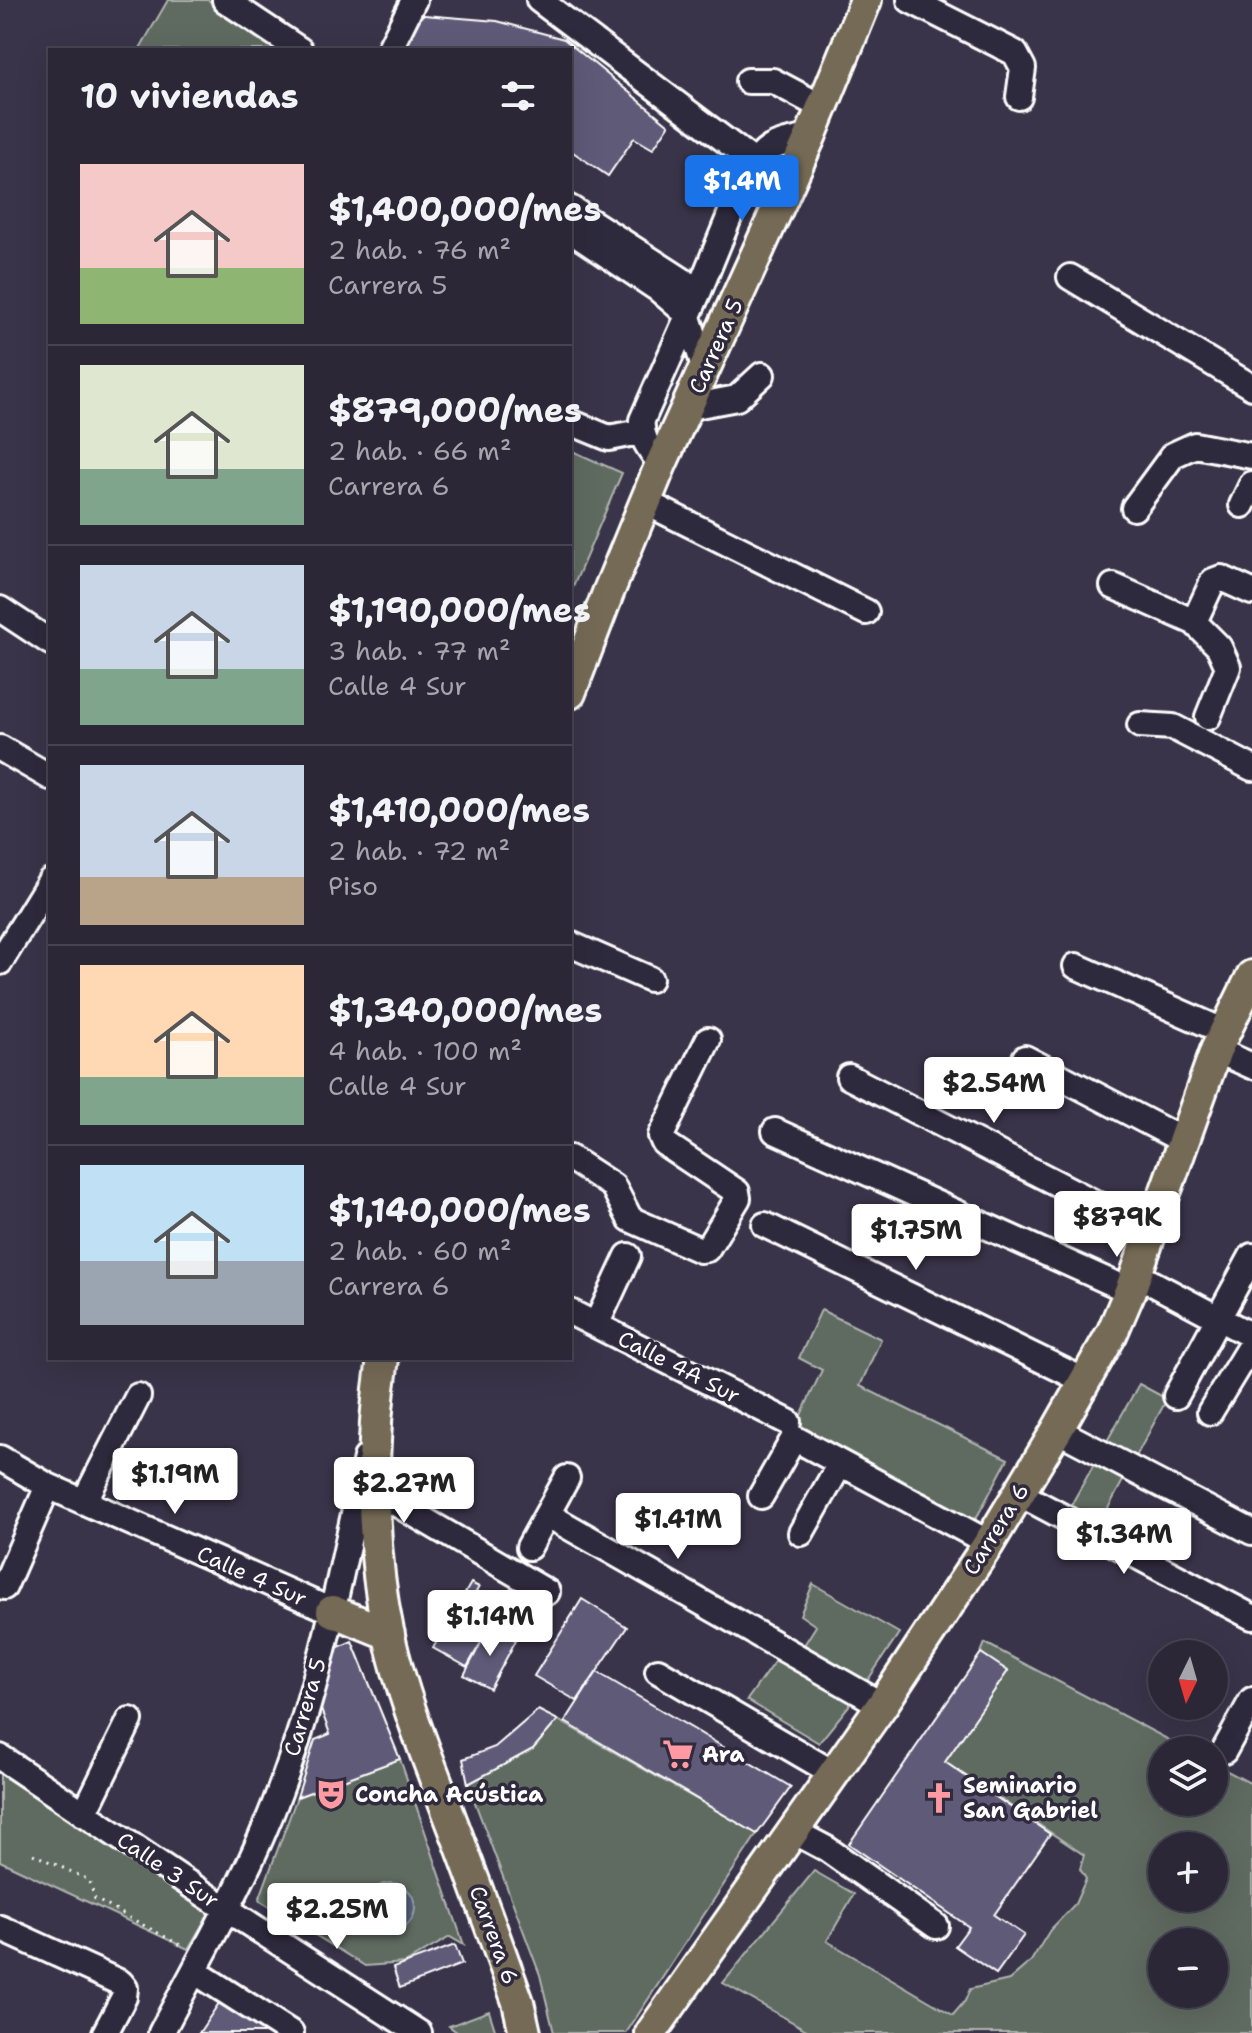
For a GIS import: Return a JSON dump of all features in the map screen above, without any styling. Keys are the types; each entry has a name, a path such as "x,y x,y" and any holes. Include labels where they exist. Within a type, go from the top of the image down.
{"main road":[{"name":"Carrera 5","path":"572,688 661,464 810,137 860,2"},
{"name":"Carrera 6","path":"651,2033 882,1705 989,1543 1085,1381 1112,1333 1134,1283 1221,1041 1252,976"},
{"name":"Carrera 5","path":"375,1418 383,1360"},
{"name":"Carrera 6","path":"375,1418 379,1563 389,1634 409,1706 518,2002 525,2033"},
{"path":"332,1611 389,1634"}],"street":[{"path":"225,0 297,48"},
{"path":"390,48 414,0"},
{"path":"539,0 754,162"},
{"path":"910,0 1015,53 1023,68 1019,97"},
{"path":"748,81 773,81 820,106"},
{"path":"661,464 640,432 642,420 746,176 754,162 772,145 810,137"},
{"path":"572,209 699,291"},
{"path":"572,231 658,289 687,314 705,369"},
{"path":"1070,277 1252,387"},
{"path":"689,407 737,398 762,375"},
{"path":"572,423 609,438 640,432"},
{"path":"1134,508 1173,455 1195,445 1252,456"},
{"path":"645,502 866,612"},
{"path":"1194,622 1213,581 1221,578 1252,592"},
{"path":"1113,586 1194,622 1219,647 1228,667 1208,717"},
{"path":"0,609 48,641"},
{"path":"1140,725 1173,727 1252,768"},
{"path":"0,748 48,776"},
{"path":"0,962 48,884"},
{"path":"572,945 650,979"},
{"path":"1076,966 1221,1041 1252,1066"},
{"path":"572,1159 613,1186 630,1219 700,1250 707,1249 738,1198 737,1192 664,1143 661,1136 708,1040"},
{"path":"1025,1058 1184,1141"},
{"path":"849,1077 1152,1232"},
{"path":"775,1131 1134,1283 1175,1294 1252,1336"},
{"path":"765,1225 1085,1381"},
{"path":"596,1325 628,1256"},
{"path":"1176,1396 1252,1256"},
{"name":"Calle 4A Sur","path":"572,1313 791,1430 840,1464 989,1543"},
{"path":"1210,1412 1252,1343"},
{"path":"84,1502 138,1396"},
{"name":"Carrera 5","path":"161,2033 228,1910 280,1792 332,1611 375,1418"},
{"path":"761,1496 791,1430"},
{"path":"1057,1430 1252,1532"},
{"name":"Calle 4 Sur","path":"0,1458 48,1486 332,1611"},
{"path":"801,1533 840,1464"},
{"path":"529,1547 567,1478"},
{"path":"4,1587 48,1486"},
{"path":"375,1491 547,1592"},
{"path":"1018,1493 1252,1617"},
{"path":"548,1515 882,1705"},
{"path":"658,1671 833,1773"},
{"path":"1228,1744 1252,1700"},
{"path":"84,1814 130,1720"},
{"name":"Calle 3 Sur","path":"0,1757 419,2033"},
{"path":"793,1831 827,1849 936,1926"},
{"path":"0,1928 121,1983 125,1988 124,1997 105,2033"},
{"path":"198,1964 291,2033"}],"path":[{"path":"33,1854 89,1880 95,1899 198,1964"}],"green space":[{"path":"168,0 208,0 277,48 140,48"},
{"path":"572,451 622,473 572,589"},
{"path":"821,1310 881,1339 860,1386 1008,1459 971,1528 795,1428 822,1370 799,1358"},
{"path":"1139,1384 1167,1399 1099,1525 1070,1507"},
{"path":"813,1584 899,1633 860,1692 819,1743 747,1700 791,1638 804,1645 816,1626 800,1615"},
{"path":"985,1643 1161,1736 1148,1736 1148,1816 1228,1816 1228,1771 1252,1784 1252,2033 812,2033 723,1983 814,1871 854,1894 827,1941 953,2015 970,1989 1009,1980 1031,1961 1050,1930 1075,1904 1086,1879 1080,1869 1084,1855 945,1762 1007,1671 981,1653"},
{"path":"558,1720 757,1834 626,2033 554,2033 540,1975 468,1784 533,1749"},
{"path":"400,1759 464,1945 450,1937 405,1963 365,1966 259,1900 297,1797"},
{"path":"0,1771 211,1910 188,1949 0,1861"},
{"path":"489,2011 496,2033 458,2033 449,2026"}],"water":[{"path":"391,1883 408,1890 415,1907 408,1924 391,1931 374,1924 367,1907 374,1890"}],"building":[{"path":"412,14 497,21 564,39 669,125 653,149 634,138 608,176 572,151 572,48 407,48"},
{"path":"471,1583 479,1587 476,1592 501,1607 467,1667 433,1648"},
{"path":"582,1599 627,1627 577,1701 534,1676"},
{"path":"490,1626 516,1640 490,1689 464,1675"},
{"path":"352,1641 400,1759 297,1797 315,1740 330,1734 319,1704 332,1650"},
{"name":"Seminario San Gabriel","path":"981,1653 1008,1671 945,1762 1050,1834 994,1915 1024,1935 996,1974 955,1946 969,1927 849,1844"},
{"name":"Ara","path":"597,1672 791,1787 757,1834 565,1722"},
{"path":"538,1710 558,1720 533,1749 468,1784 463,1759 495,1747"},
{"path":"455,1945 462,1964 400,1988 393,1968"},
{"path":"219,2003 266,2033 199,2033"}],"place":[{"name":"Ara","path":"678,1754"},
{"name":"Concha Acústica","path":"331,1794"},
{"name":"Seminario San Gabriel","path":"939,1798"}]}
